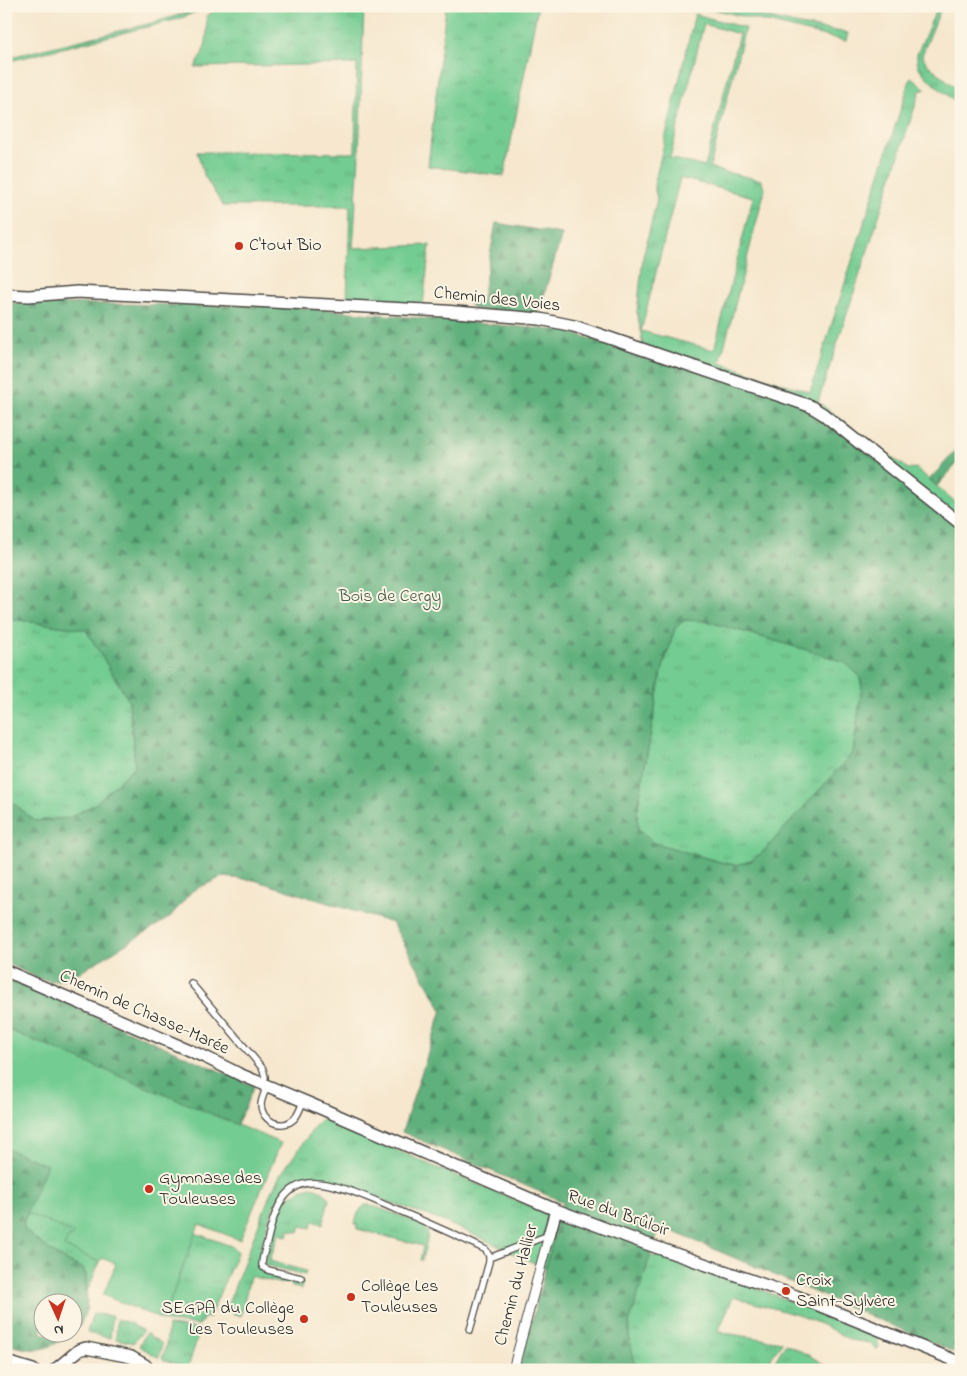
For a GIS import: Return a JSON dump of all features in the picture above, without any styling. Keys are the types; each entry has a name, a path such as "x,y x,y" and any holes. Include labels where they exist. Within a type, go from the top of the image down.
{"street":[{"name":"Chemin des Voies","path":"6,295 29,296 76,292 414,309 540,319 574,326 810,406 823,414 961,524"},
{"name":"Chemin de Chasse-Marée","path":"6,971 207,1058 266,1086"},
{"name":"Rue du Brûloir","path":"266,1086 556,1210 796,1296 961,1363"},
{"name":"Chemin du Hallier","path":"513,1370 556,1210"},
{"path":"55,1370 79,1350 90,1348 131,1357 139,1360 149,1370"},
{"path":"6,1362 34,1370"}],"lane":[{"path":"191,983 263,1069 266,1086 261,1101 261,1108 268,1120 280,1124 293,1120 303,1101"},
{"path":"301,1278 263,1267 262,1262 277,1208 281,1201 300,1185 321,1183 339,1188 369,1198 452,1233 486,1250 489,1258 470,1330"},
{"path":"489,1258 549,1234"}],"green space":[{"path":"200,6 210,6 179,19 6,62 6,58 152,23 189,12"},
{"path":"225,6 364,6 359,155 353,248 430,245 423,305 347,301 350,206 223,206 204,175 197,152 355,153 357,64 195,67 206,43 206,16"},
{"path":"446,6 538,6 504,176 428,166"},
{"path":"700,6 721,6 799,25 848,33 846,41"},
{"path":"938,6 942,6 922,55 927,64 961,92 961,106 926,76 918,64 917,54"},
{"path":"695,14 745,28 710,167 761,180 765,189 720,363 810,392 911,77 926,89 920,91 818,402 908,469 916,468 961,507 961,519 643,346 637,312 643,257 657,199 654,185","holes":["704,24 739,34 705,167 670,158","680,178 753,197 714,350 641,331"]},
{"path":"496,223 562,234 538,316 474,309 468,303 481,303"},
{"name":"Bois de Cergy","path":"6,303 281,306 566,331 802,403 961,527 961,1355 660,1226 629,1324 629,1335 636,1370 519,1370 563,1202 402,1132 442,1010 392,923 254,880 222,877 192,891 169,918 80,972 64,979 55,981 40,979 6,963 6,797 35,821 69,818 95,804 135,766 129,701 86,630 6,618","holes":["685,620 706,621 844,662 859,675 862,687 853,753 763,852 751,861 736,865 652,842 638,828 637,812 661,674 675,628"]},
{"path":"961,445 961,459 937,486 930,479"},
{"path":"6,618 86,630 129,701 135,766 95,804 69,818 35,821 6,797"},
{"path":"685,620 706,621 844,662 859,675 862,687 853,753 763,852 751,861 736,865 651,842 638,828 637,812 661,674 675,628"},
{"path":"6,977 254,1086 237,1125 6,1029"},
{"name":"Gymnase des Touleuses","path":"6,1029 281,1143 240,1240 199,1224 163,1320 103,1295 116,1264 102,1258 100,1262 64,1247 69,1236 72,1237 73,1233 27,1213 47,1165 6,1148"},
{"path":"324,1118 428,1164 559,1218 545,1268 435,1218 349,1186 332,1182 312,1181 291,1187 278,1199 267,1226 258,1261 258,1266 262,1272 303,1282 301,1289 292,1287 291,1284 286,1282 282,1284 250,1276 241,1316 228,1312 226,1309 271,1192 281,1174 318,1122"},
{"path":"6,1148 47,1165 23,1223 25,1230 35,1239 59,1257 83,1269 86,1275 87,1308 82,1321 82,1294 32,1294 32,1344 55,1344 46,1348 33,1349 6,1344"},
{"path":"311,1187 322,1191 329,1199 323,1224 313,1221 311,1228 301,1226 299,1232 289,1230 288,1236 278,1234 270,1261 306,1271 305,1275 266,1265 265,1262 273,1231 281,1207 293,1195"},
{"path":"365,1205 410,1219 424,1226 428,1232 422,1260 420,1260 423,1246 357,1229 358,1225 355,1224 356,1218 359,1211"},
{"path":"27,1213 74,1233 72,1238 69,1237 65,1247 100,1262 87,1291 86,1275 83,1269 59,1257 25,1230 23,1223"},
{"path":"195,1233 231,1246 237,1253 209,1318 205,1317 199,1325 167,1322 163,1320"},
{"path":"650,1256 679,1257 873,1334 878,1339 879,1348 877,1350 870,1343 850,1340 825,1326 801,1316 733,1297 718,1332 782,1342 763,1370 636,1370 629,1335 629,1324"},
{"path":"93,1314 112,1316 110,1338 87,1333"},
{"path":"117,1319 130,1323 143,1331 133,1343 116,1339"},
{"path":"168,1326 200,1329 188,1368 162,1359 166,1346"},
{"path":"146,1333 162,1344 159,1358 139,1346"},
{"path":"785,1344 833,1370 799,1370 781,1362 777,1370 770,1370"}],"place":[{"name":"C'tout Bio","path":"239,246"},
{"name":"Gymnase des Touleuses","path":"149,1189"},
{"name":"Croix Saint-Sylvère","path":"786,1291"},
{"name":"Collège Les Touleuses","path":"351,1297"},
{"name":"SEGPA du Collège Les Touleuses","path":"304,1319"}]}
